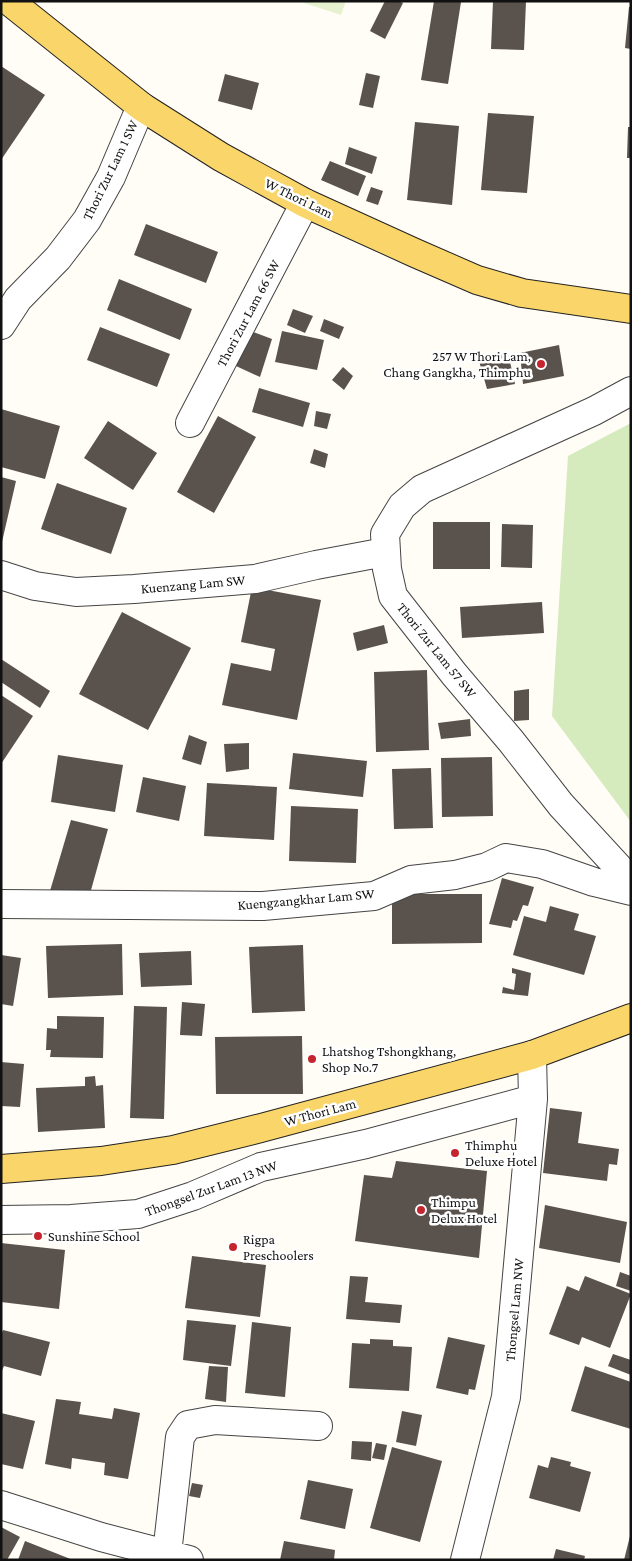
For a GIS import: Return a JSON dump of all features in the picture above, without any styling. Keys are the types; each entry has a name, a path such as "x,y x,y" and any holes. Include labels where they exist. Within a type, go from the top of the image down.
{"main road":[{"name":"W Thori Lam","path":"8,1 142,107 221,158 306,203 477,280 522,293 631,309"},
{"name":"W Thori Lam","path":"1,1169 101,1161 173,1150 532,1055 631,1018"}],"street":[{"name":"Thori Zur Lam 1 SW","path":"1,325 18,299 58,258 87,220 111,176 142,107"},
{"name":"Thori Zur Lam 66 SW","path":"190,423 306,203"},
{"name":"Thori Zur Lam 57 SW","path":"631,391 594,411 422,489 402,506 386,534 385,552 386,569 393,596 454,674 511,741 560,805 631,882"},
{"name":"Kuenzang Lam SW","path":"1,575 34,586 76,592 134,590 255,579 316,564 385,552"},
{"name":"Kuengzangkhar Lam SW","path":"1,904 263,906 374,896 411,880 455,875 487,868 506,858 542,864 594,882 631,891"},
{"name":"Thongsel Lam NW","path":"465,1560 506,1397 533,1099 532,1055"},
{"name":"Thongsel Zur Lam 13 NW","path":"1,1220 71,1219 138,1214 193,1196 261,1168 366,1144 533,1099"},
{"path":"1,1506 101,1537 178,1557 180,1437 188,1425 215,1420 318,1426"}],"green space":[{"path":"298,1 346,1 341,15"},
{"path":"631,423 631,822 552,716 568,456"}],"building":[{"path":"385,1 399,1 403,3 385,39 370,31"},
{"path":"434,1 461,2 448,84 421,80"},
{"path":"493,1 526,1 524,50 491,49"},
{"path":"629,7 631,7 631,49 625,48"},
{"path":"1,66 45,95 1,160"},
{"path":"366,73 380,76 373,108 359,105"},
{"path":"225,74 259,83 252,110 218,101"},
{"path":"488,113 534,116 527,193 481,190"},
{"path":"415,122 459,126 452,205 407,200"},
{"path":"628,127 631,127 631,158 627,158"},
{"path":"349,147 377,157 372,174 345,164"},
{"path":"330,161 366,176 358,196 321,180"},
{"path":"371,187 383,191 378,205 366,201"},
{"path":"146,224 218,252 206,283 134,255"},
{"path":"119,279 192,309 180,340 107,310"},
{"path":"293,309 313,316 305,333 287,325"},
{"path":"324,319 344,327 339,339 320,331"},
{"path":"100,327 170,354 157,387 87,360"},
{"path":"248,330 272,339 260,377 236,366"},
{"path":"282,331 324,340 317,370 275,362"},
{"name":"257 W Thori Lam, Chang Gangkha, Thimphu","path":"559,345 564,376 523,384 520,353"},
{"path":"508,353 515,384 487,389 479,361"},
{"path":"343,367 353,376 344,390 332,380"},
{"path":"259,388 310,403 303,427 252,412"},
{"path":"1,409 60,426 45,479 1,467"},
{"path":"316,411 331,414 327,429 314,426"},
{"path":"218,416 256,437 214,513 177,492"},
{"path":"108,421 157,453 133,490 84,458"},
{"path":"314,449 328,454 325,468 310,463"},
{"path":"1,477 16,481 2,542 1,541"},
{"path":"57,483 127,508 111,554 41,529"},
{"path":"433,522 490,522 490,569 433,569"},
{"path":"502,524 533,525 532,568 501,567"},
{"path":"252,587 321,600 297,720 222,705 231,663 271,671 275,649 241,642"},
{"path":"542,602 544,633 462,638 460,607"},
{"path":"122,612 191,648 148,730 79,694"},
{"path":"384,625 388,643 357,651 353,633"},
{"path":"1,659 50,691 40,708 1,682"},
{"path":"427,670 429,750 376,752 374,672"},
{"path":"529,689 529,720 514,721 514,691"},
{"path":"1,695 33,716 1,764"},
{"path":"470,719 471,736 441,739 438,723"},
{"path":"189,735 207,742 201,765 182,759"},
{"path":"249,743 249,769 226,772 224,744"},
{"path":"293,753 367,761 363,797 289,789"},
{"path":"58,755 123,765 115,812 51,802"},
{"path":"492,757 493,816 442,817 441,758"},
{"path":"431,768 433,828 394,829 392,769"},
{"path":"143,777 186,786 179,821 136,812"},
{"path":"207,783 277,787 274,840 204,836"},
{"path":"291,806 358,809 356,863 289,861"},
{"path":"71,820 108,829 88,901 50,891"},
{"path":"502,878 534,887 528,906 523,905 517,921 513,920 511,928 489,924"},
{"path":"392,894 482,894 482,943 392,944"},
{"path":"550,906 579,914 574,930 596,936 584,975 513,955 524,916 546,922"},
{"path":"122,944 123,995 48,998 46,946"},
{"path":"303,945 305,1011 252,1013 249,947"},
{"path":"191,951 192,985 141,987 139,953"},
{"path":"1,955 21,958 13,1006 1,1004"},
{"path":"512,968 531,973 528,996 502,993 503,987 514,990 516,974 512,973"},
{"path":"182,1002 205,1004 202,1036 180,1035"},
{"path":"134,1006 167,1007 164,1119 130,1118"},
{"path":"57,1016 104,1017 103,1058 50,1057 51,1050 46,1050 47,1028 57,1029"},
{"path":"302,1036 303,1094 216,1094 215,1037"},
{"path":"1,1062 24,1064 20,1107 1,1106"},
{"path":"95,1076 96,1086 103,1085 105,1128 38,1132 36,1088 85,1086 85,1077"},
{"path":"550,1108 582,1112 578,1143 619,1149 617,1165 609,1164 607,1181 543,1173"},
{"name":"Thimpu Delux Hotel","path":"396,1161 487,1171 479,1258 355,1241 364,1175 392,1178"},
{"path":"545,1205 627,1222 620,1263 539,1248"},
{"path":"1,1243 65,1250 59,1309 1,1302"},
{"path":"192,1256 266,1265 260,1317 185,1308"},
{"path":"620,1272 631,1276 631,1291 616,1286"},
{"path":"350,1276 368,1277 365,1302 402,1305 400,1323 346,1319"},
{"path":"585,1276 631,1294 610,1348 582,1337 579,1345 549,1334 567,1286 579,1291"},
{"path":"187,1320 236,1325 231,1366 183,1360"},
{"path":"252,1322 291,1327 285,1397 245,1393"},
{"path":"3,1330 50,1342 41,1376 4,1366 1,1373 1,1335"},
{"path":"448,1337 485,1345 475,1390 469,1389 468,1395 436,1388"},
{"path":"370,1339 393,1340 393,1346 412,1347 409,1391 349,1388 352,1343 370,1344"},
{"path":"613,1354 631,1360 631,1375 608,1366"},
{"path":"209,1366 228,1367 226,1402 205,1399"},
{"path":"585,1366 631,1382 631,1429 571,1411"},
{"path":"56,1399 81,1402 79,1414 112,1419 114,1408 140,1413 128,1479 104,1475 105,1463 72,1458 71,1469 45,1464"},
{"path":"402,1411 422,1415 416,1446 396,1442"},
{"path":"1,1413 35,1421 23,1469 1,1464"},
{"path":"352,1441 372,1442 371,1461 351,1459"},
{"path":"376,1443 387,1445 384,1460 372,1458"},
{"path":"392,1447 442,1461 420,1542 370,1528"},
{"path":"551,1457 571,1462 570,1466 591,1472 580,1512 529,1498 538,1465 548,1468"},
{"path":"308,1480 353,1489 345,1529 300,1519"},
{"path":"192,1483 203,1485 200,1498 189,1496"},
{"path":"1,1527 20,1537 7,1560 1,1560"},
{"path":"630,1536 631,1560 624,1560"},
{"path":"25,1541 73,1560 18,1560"},
{"path":"284,1541 335,1550 334,1560 280,1560"},
{"path":"556,1549 585,1556 584,1560 553,1560"}],"place":[{"name":"257 W Thori Lam, Chang Gangkha, Thimphu","path":"541,364"},
{"name":"Lhatshog Tshongkhang, Shop No.7","path":"312,1059"},
{"name":"Thimphu Deluxe Hotel","path":"455,1153"},
{"name":"Thimpu Delux Hotel","path":"421,1210"},
{"name":"Sunshine School","path":"38,1236"},
{"name":"Rigpa Preschoolers","path":"233,1247"}]}
